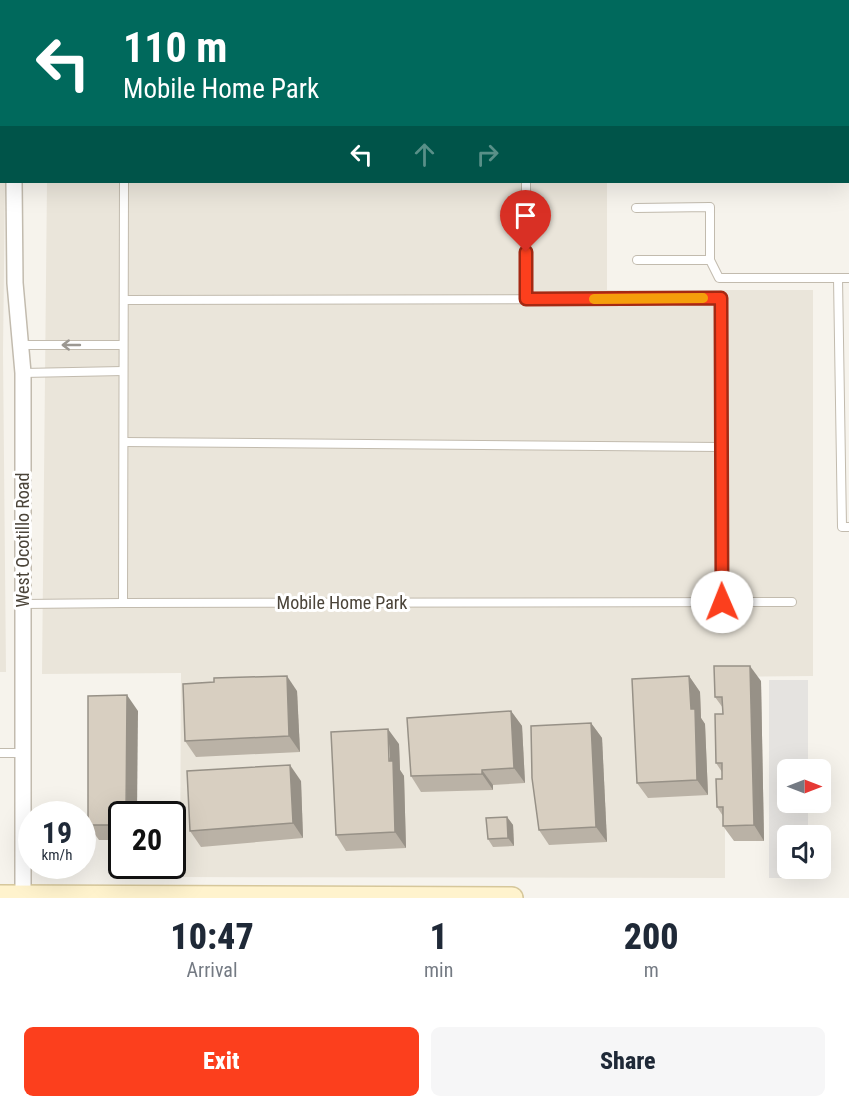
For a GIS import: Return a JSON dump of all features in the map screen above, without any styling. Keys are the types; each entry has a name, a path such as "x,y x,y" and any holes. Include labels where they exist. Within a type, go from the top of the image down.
{"street":[{"name":"West Ocotillo Road","path":"14,183 18,345 22,373 23,897"},
{"path":"0,896 512,898"}],"lane":[{"path":"123,603 124,183"},
{"path":"526,183 526,299"},
{"path":"636,208 710,207 710,260 719,278 849,278"},
{"path":"637,260 710,260"},
{"path":"838,278 842,527 849,527"},
{"path":"124,300 721,298 722,602"},
{"path":"18,345 123,345"},
{"path":"22,373 123,371"},
{"path":"124,442 720,447"},
{"name":"Mobile Home Park","path":"23,604 792,602"},
{"path":"0,753 23,753"}],"shaded area":[{"path":"0,183 5,183 3,352 6,672 0,672"},
{"path":"47,183 607,183 607,290 813,290 813,676 725,677 725,878 186,877 186,801 180,801 181,673 42,674"},
{"path":"769,680 808,680 808,759 777,759 777,813 808,813 808,825 777,825 777,878 769,878"}],"building":[{"path":"714,666 750,666 754,825 723,826 723,807 717,807 716,779 722,779 722,763 716,763 715,714 723,714 722,697 715,697"},
{"path":"287,676 289,736 185,741 183,684 214,682 214,678"},
{"path":"689,676 691,709 695,709 697,780 637,783 632,679"},
{"path":"127,695 126,801 108,801 108,825 96,825 96,801 88,801 88,696"},
{"path":"511,711 514,768 482,770 482,774 411,776 407,718"},
{"path":"591,723 596,827 539,830 532,778 531,726"},
{"path":"388,729 389,761 393,761 395,832 336,835 331,732"},
{"path":"290,765 293,823 190,831 187,771"},
{"path":"507,817 508,838 488,839 486,818"}],"slow traffic":[{"path":"594,299 703,298"}],"route":[{"path":"526,252 526,299 721,298 722,602"}]}
